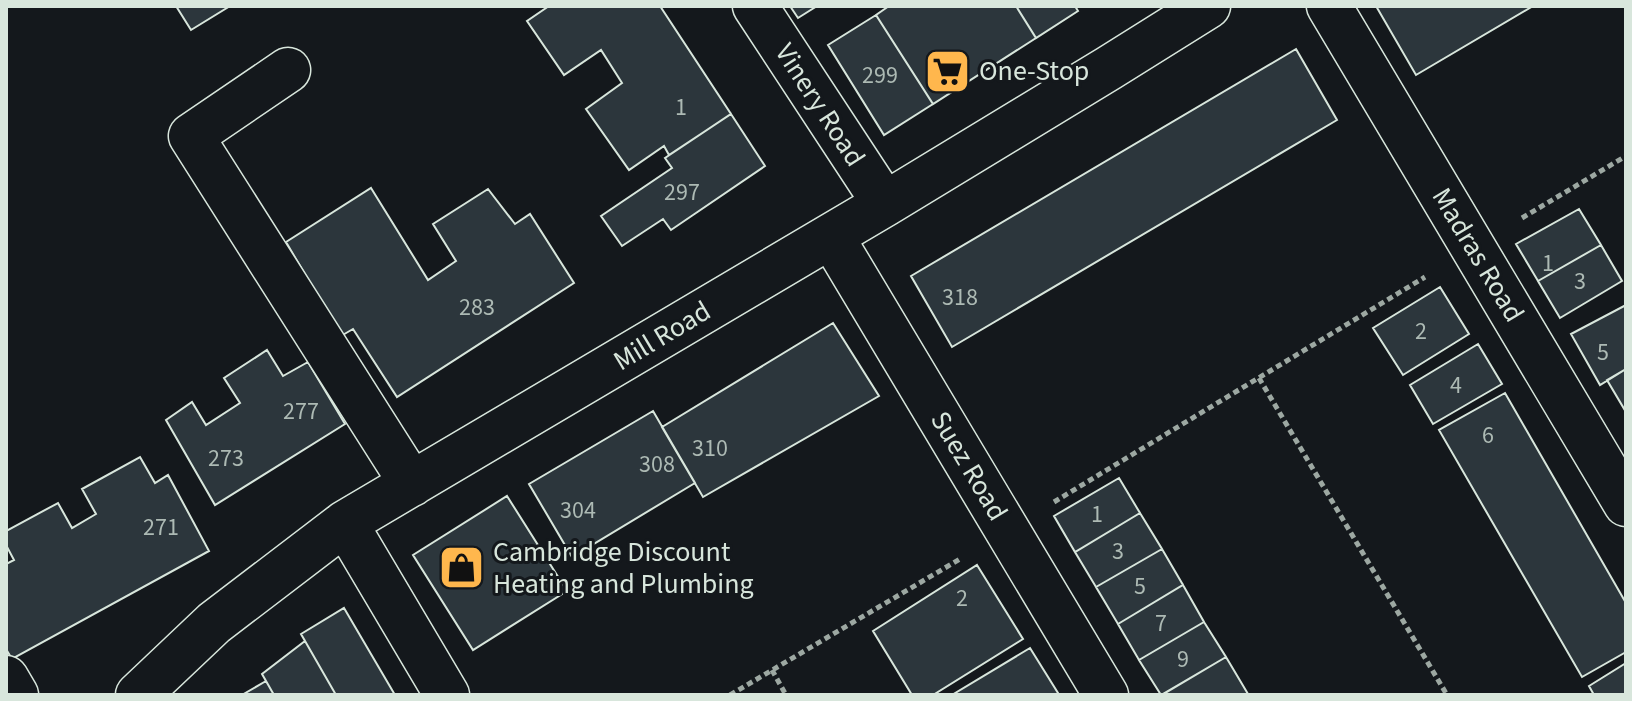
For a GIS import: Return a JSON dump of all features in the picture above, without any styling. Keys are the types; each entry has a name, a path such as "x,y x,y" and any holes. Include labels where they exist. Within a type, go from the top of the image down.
{"street":[{"name":"Vinery Road","path":"755,6 885,204"},
{"name":"Mill Road","path":"138,695 214,623 345,523 885,204 1208,6"},
{"name":"Madras Road","path":"1329,6 1626,504"},
{"path":"288,70 191,136 412,484"},
{"name":"Suez Road","path":"831,236 1106,695"},
{"path":"345,523 447,695"},
{"path":"6,678 16,695"}],"path":[{"path":"730,695 1626,156"},
{"path":"1259,378 1447,695"},
{"path":"772,670 786,695"}],"building":[{"path":"176,6 230,6 191,30"},
{"path":"549,6 660,6 731,114 669,155 664,146 629,170 586,109 622,83 601,50 564,75 527,21"},
{"path":"790,6 817,6 798,18"},
{"name":"One-Stop","path":"889,6 1016,6 1036,38 933,104 876,15"},
{"path":"1016,6 1075,6 1078,11 1036,38"},
{"path":"1376,6 1533,6 1416,75"},
{"path":"876,15 933,104 884,135 828,45"},
{"path":"1296,49 1337,120 952,347 911,276"},
{"path":"731,114 765,166 671,230 663,219 622,246 601,216 672,168 665,158"},
{"path":"371,188 428,280 456,261 433,224 488,189 515,224 530,214 574,283 397,397 353,329 341,336 286,242"},
{"path":"1579,209 1601,245 1538,281 1516,244"},
{"path":"1601,245 1622,281 1560,318 1538,281"},
{"path":"1440,287 1469,334 1403,375 1373,328"},
{"path":"1626,305 1626,369 1600,385 1571,334"},
{"path":"833,323 879,396 703,497 662,427"},
{"path":"1478,344 1502,384 1433,424 1410,385"},
{"path":"267,350 283,376 308,362 345,424 215,505 166,420 192,402 206,425 240,403 224,378"},
{"path":"1626,369 1626,412 1607,380"},
{"path":"1505,393 1626,603 1626,652 1582,677 1439,430"},
{"path":"653,411 695,483 572,557 529,484"},
{"path":"140,457 155,483 168,475 209,551 12,659 6,649 6,564 14,560 6,545 6,531 58,503 72,528 96,514 82,489"},
{"path":"1119,478 1140,513 1075,552 1054,516"},
{"path":"507,496 567,591 473,650 413,555"},
{"path":"1140,513 1162,549 1096,587 1075,552"},
{"path":"1162,549 1183,585 1118,624 1096,587"},
{"path":"977,565 1023,639 933,695 912,695 873,631"},
{"path":"1183,585 1204,622 1139,660 1118,624"},
{"path":"344,608 395,695 336,695 301,634"},
{"path":"1204,622 1226,657 1161,695 1139,660"},
{"path":"305,641 336,695 274,695 262,674"},
{"path":"1030,648 1058,693 1055,695 952,695"},
{"path":"1226,657 1248,694 1162,695"},
{"path":"1626,663 1626,695 1594,695 1589,686"},
{"path":"266,681 274,695 242,695"}],"place":[{"name":"One-Stop","path":"948,71"},
{"name":"Cambridge Discount Heating and Plumbing","path":"462,568"}]}
